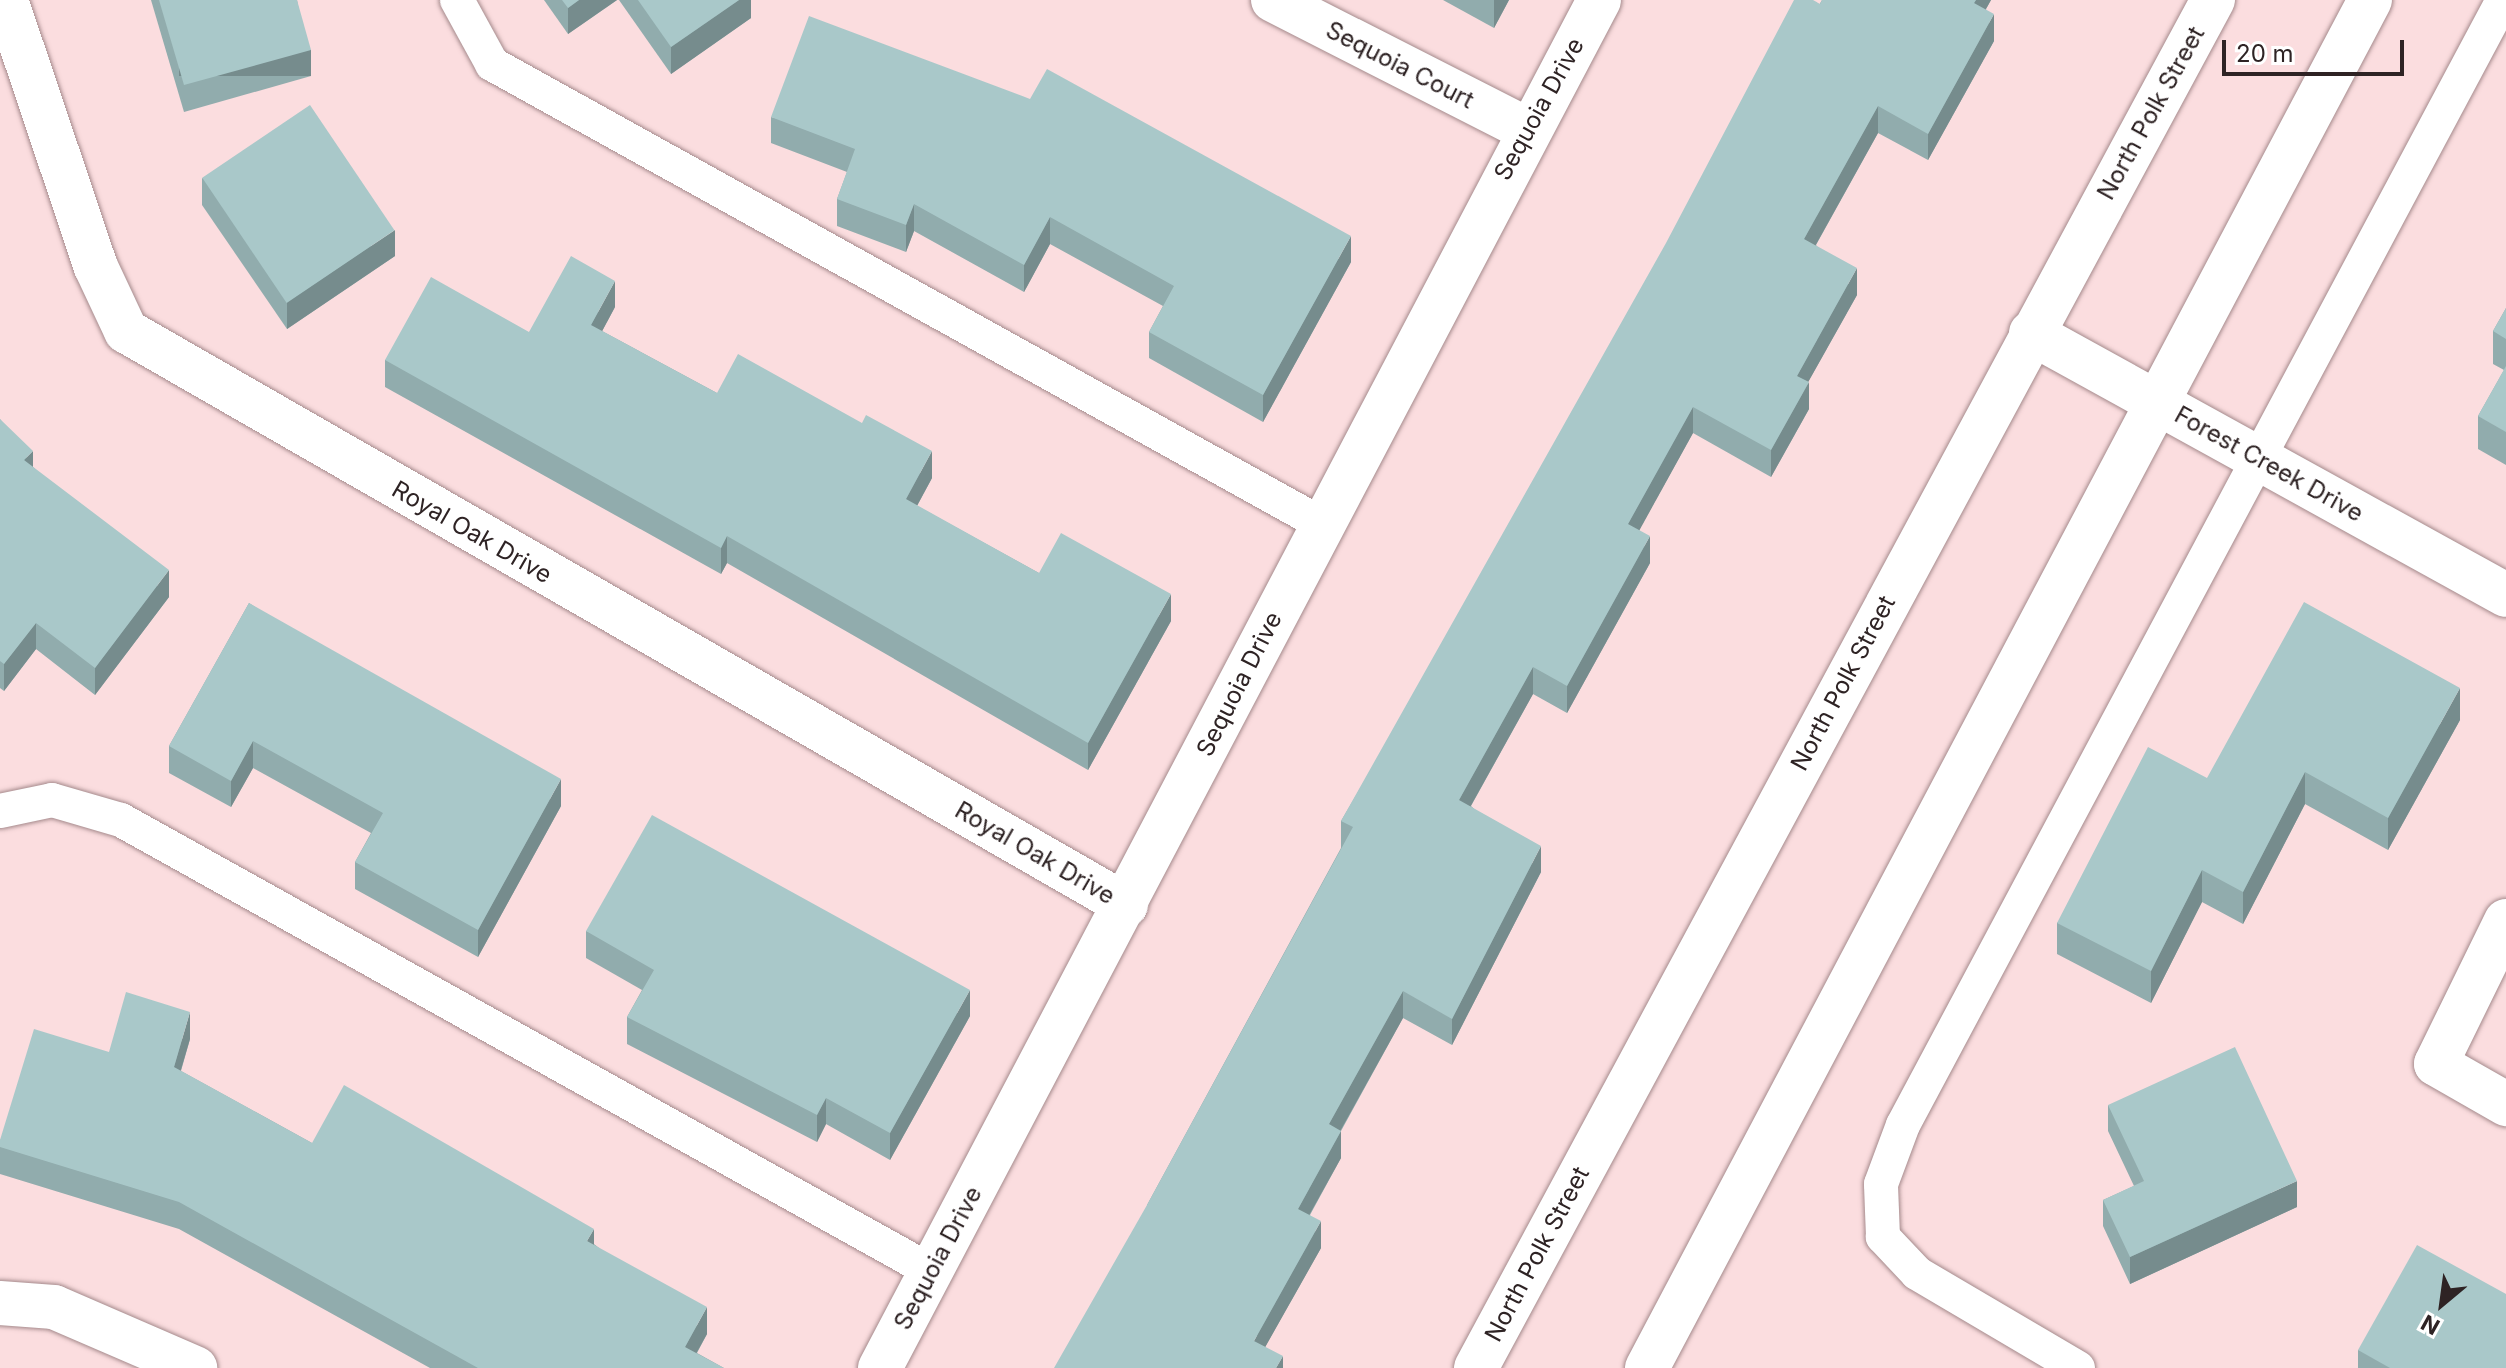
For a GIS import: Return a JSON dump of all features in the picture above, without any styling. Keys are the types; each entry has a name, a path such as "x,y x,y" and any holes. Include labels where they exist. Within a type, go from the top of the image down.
{"street":[{"name":"Royal Oak Drive","path":"6,0 96,267 126,331 1126,905"},
{"name":"Sequoia Court","path":"1273,0 1526,129"},
{"name":"Sequoia Drive","path":"880,1368 1126,905 1526,129 1599,0"},
{"name":"North Polk Street","path":"1476,1368 2213,0"},
{"path":"1647,1368 2154,401 2370,0"},
{"name":"Forest Creek Drive","path":"2031,333 2506,595"},
{"path":"2506,921 2436,1064 2506,1104"},
{"path":"0,1303 54,1307 190,1367"}],"lane":[{"path":"457,0 492,64 1322,524"},
{"path":"2078,1368 1917,1273 1883,1237 1881,1184 1903,1125 2503,0"},
{"path":"0,811 52,800 121,820 931,1271"}],"building":[{"path":"159,0 297,0 311,50 184,85"},
{"path":"562,0 579,0 568,8"},
{"path":"638,0 739,0 671,47"},
{"path":"1794,0 1813,0 1820,4 1822,0 1976,0 1974,3 1994,14 1928,134 1878,106 1804,239 1857,268 1797,376 1809,382 1771,450 1693,407 1628,524 1650,536 1567,686 1533,667 1459,800 1541,846 1452,1019 1403,991 1329,1124 1341,1131 1298,1209 1321,1221 1254,1341 1283,1356 1276,1368 1054,1368 1147,1205 1353,827 1341,821 1666,243"},
{"path":"809,16 1030,99 1047,69 1351,236 1263,395 1149,332 1174,286 1050,217 1024,265 914,204 906,225 837,199 855,149 771,117"},
{"path":"310,105 394,230 287,303 202,178"},
{"path":"571,256 615,281 591,325 717,393 738,354 862,423 866,415 932,451 906,499 1039,573 1061,533 1171,594 1088,743 727,536 721,548 385,360 431,277 529,332"},
{"path":"2506,308 2506,339 2493,331"},
{"path":"2506,366 2506,432 2478,416"},
{"path":"0,419 33,451 24,460 169,570 95,668 36,623 4,664 0,661"},
{"path":"2304,602 2460,688 2388,818 2305,772 2243,892 2202,870 2151,971 2057,923 2148,747 2207,778"},
{"path":"249,603 561,779 478,930 355,862 383,813 253,741 231,781 169,746"},
{"path":"652,815 970,990 890,1133 826,1098 817,1115 627,1017 654,970 586,931"},
{"path":"126,992 190,1012 174,1067 312,1143 344,1085 594,1229 587,1241 707,1307 685,1347 724,1368 478,1368 179,1202 0,1147 34,1029 109,1052"},
{"path":"2235,1047 2297,1181 2130,1257 2103,1200 2144,1181 2108,1105"},
{"path":"2417,1245 2506,1294 2506,1368 2390,1368 2358,1350"}]}
